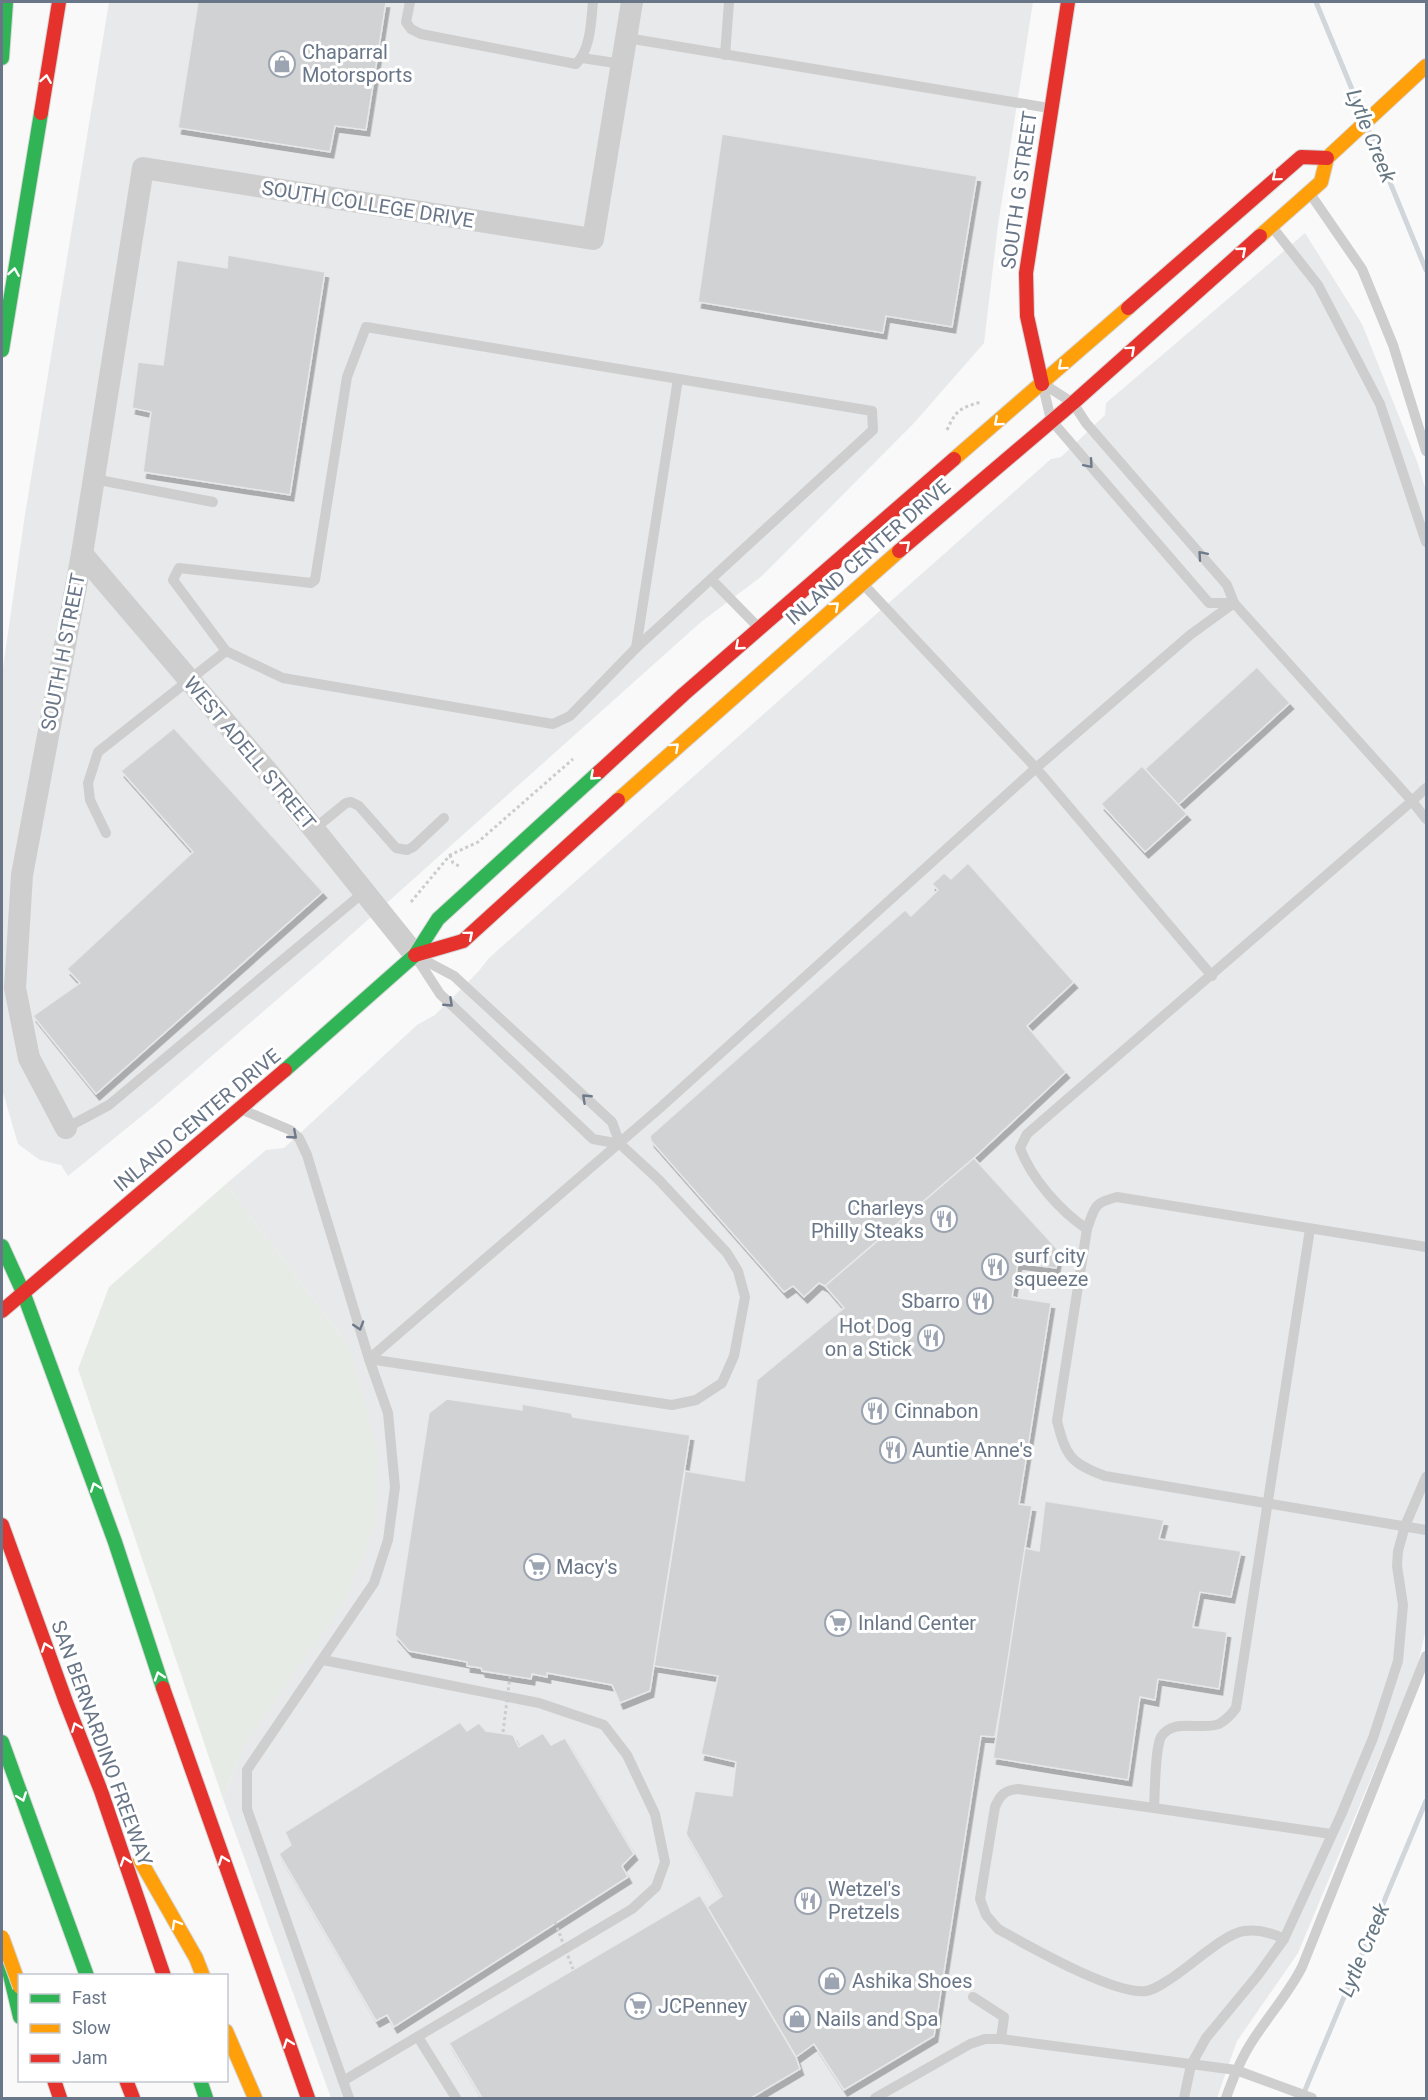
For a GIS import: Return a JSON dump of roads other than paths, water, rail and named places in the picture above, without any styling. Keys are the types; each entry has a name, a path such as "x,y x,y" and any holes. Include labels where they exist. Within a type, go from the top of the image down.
{"main road":[{"path":"2,58 6,2"},
{"path":"2,350 59,2"},
{"name":"SOUTH G STREET","path":"1042,384 1027,324 1024,295 1068,2"},
{"name":"INLAND CENTER DRIVE","path":"415,956 463,941 704,722 770,641 861,583 1073,403 1309,193 1321,182 1327,158 1423,68"},
{"name":"INLAND CENTER DRIVE","path":"2,1311 241,1109 415,956 438,919 770,641 1042,384 1251,198 1301,157 1327,158"},
{"path":"2,1246 23,1292 114,1542 186,1757 308,2098"},
{"name":"SAN BERNARDINO FREEWAY","path":"2,1526 101,1791 163,1974"},
{"path":"2,1742 86,1974"},
{"path":"101,1791 196,1958 202,1974"},
{"path":"2,1937 18,1981"},
{"path":"2,1937 18,2008"},
{"path":"228,2036 255,2098"},
{"path":"55,2082 60,2098"},
{"path":"127,2082 133,2098"},
{"path":"201,2082 207,2098"}],"street":[{"path":"622,64 632,2"},
{"name":"SOUTH COLLEGE DRIVE","path":"143,168 593,239 622,64"},
{"name":"SOUTH H STREET","path":"66,1128 30,1058 15,988 22,875 82,554 143,168"},
{"name":"WEST ADELL STREET","path":"82,554 314,829 415,956"}],"lane":[{"path":"410,2 406,22 411,29 422,34 576,63 582,58 590,32 593,2"},
{"path":"725,55 729,2"},
{"path":"627,38 1051,108"},
{"path":"582,58 622,64"},
{"path":"1309,193 1362,269 1393,345 1426,451"},
{"path":"1271,226 1318,285 1380,404 1426,542"},
{"path":"366,327 872,411 873,430 711,579 636,648 570,716 553,724 283,678 226,651 173,580 179,568 311,583 315,580 347,377 366,327"},
{"path":"636,648 678,379"},
{"path":"1042,384 1073,403 1086,423 1227,585 1234,603 1426,819"},
{"path":"1042,384 1051,420 1209,603 1234,603"},
{"path":"94,479 213,502"},
{"path":"711,579 770,641"},
{"path":"861,583 1036,768 1212,976"},
{"path":"369,1359 620,1144 1036,768 1190,635 1234,603"},
{"path":"106,833 90,800 88,783 98,752 226,651"},
{"path":"1087,1229 1068,1217 1026,1165 1020,1148 1027,1134 1212,976 1426,788"},
{"path":"314,829 346,803 351,802 359,806 396,848 407,850 444,818"},
{"path":"66,1128 109,1106 364,892"},
{"path":"415,956 440,994 593,1139 620,1144"},
{"path":"369,1359 672,1405 696,1400 722,1383 734,1356 745,1297 738,1271 727,1253 658,1179 620,1144 612,1122 454,976 415,956"},
{"path":"241,1109 290,1130 299,1138 307,1155 369,1359 388,1413 392,1449 395,1487 388,1540 374,1583 247,1770 247,1809 349,2098"},
{"path":"1426,1247 1117,1197 1102,1201 1094,1209 1087,1229 1057,1421 1064,1448 1081,1467 1105,1476 1426,1530"},
{"path":"1154,1808 1155,1770 1161,1737 1169,1730 1182,1725 1208,1727 1219,1724 1236,1708 1310,1229"},
{"path":"1184,2098 1191,2065 1206,2038 1258,1975 1284,1939 1373,1738 1398,1661 1403,1605 1397,1566 1398,1551 1405,1526 1426,1476"},
{"path":"1226,2098 1241,2072 1252,2041 1292,1986 1302,1966 1426,1656"},
{"path":"322,1659 539,1702 604,1725 627,1755 655,1814 665,1862 656,1887 632,1910 343,2081"},
{"path":"1284,1939 1272,1934 1242,1931 1227,1939 1178,1975 1149,1991 1133,1991 1110,1985 998,1929 986,1915 980,1899 994,1807 1000,1795 1009,1790 1036,1790 1331,1834"},
{"path":"973,1997 1004,2017 1001,2039"},
{"path":"418,2037 456,2098"},
{"path":"874,2098 970,2044 986,2039 1001,2039 1241,2072 1312,2098"}],"waterway":[{"name":"Lytle Creek","path":"1316,2 1361,111"},
{"name":"Lytle Creek","path":"1369,131 1426,270"},
{"name":"Lytle Creek","path":"1303,2095 1426,1801"}],"place":[{"name":"Chaparral Motorsports","path":"282,64"},
{"name":"Charleys Philly Steaks","path":"944,1219"},
{"name":"surf city squeeze","path":"995,1267"},
{"name":"Sbarro","path":"980,1301"},
{"name":"Hot Dog on a Stick","path":"931,1338"},
{"name":"Cinnabon","path":"875,1411"},
{"name":"Auntie Anne's","path":"893,1450"},
{"name":"Macy's","path":"537,1567"},
{"name":"Inland Center","path":"838,1623"},
{"name":"Wetzel's Pretzels","path":"808,1901"},
{"name":"Ashika Shoes","path":"832,1981"},
{"name":"JCPenney","path":"638,2006"},
{"name":"Nails and Spa","path":"797,2019"}]}
